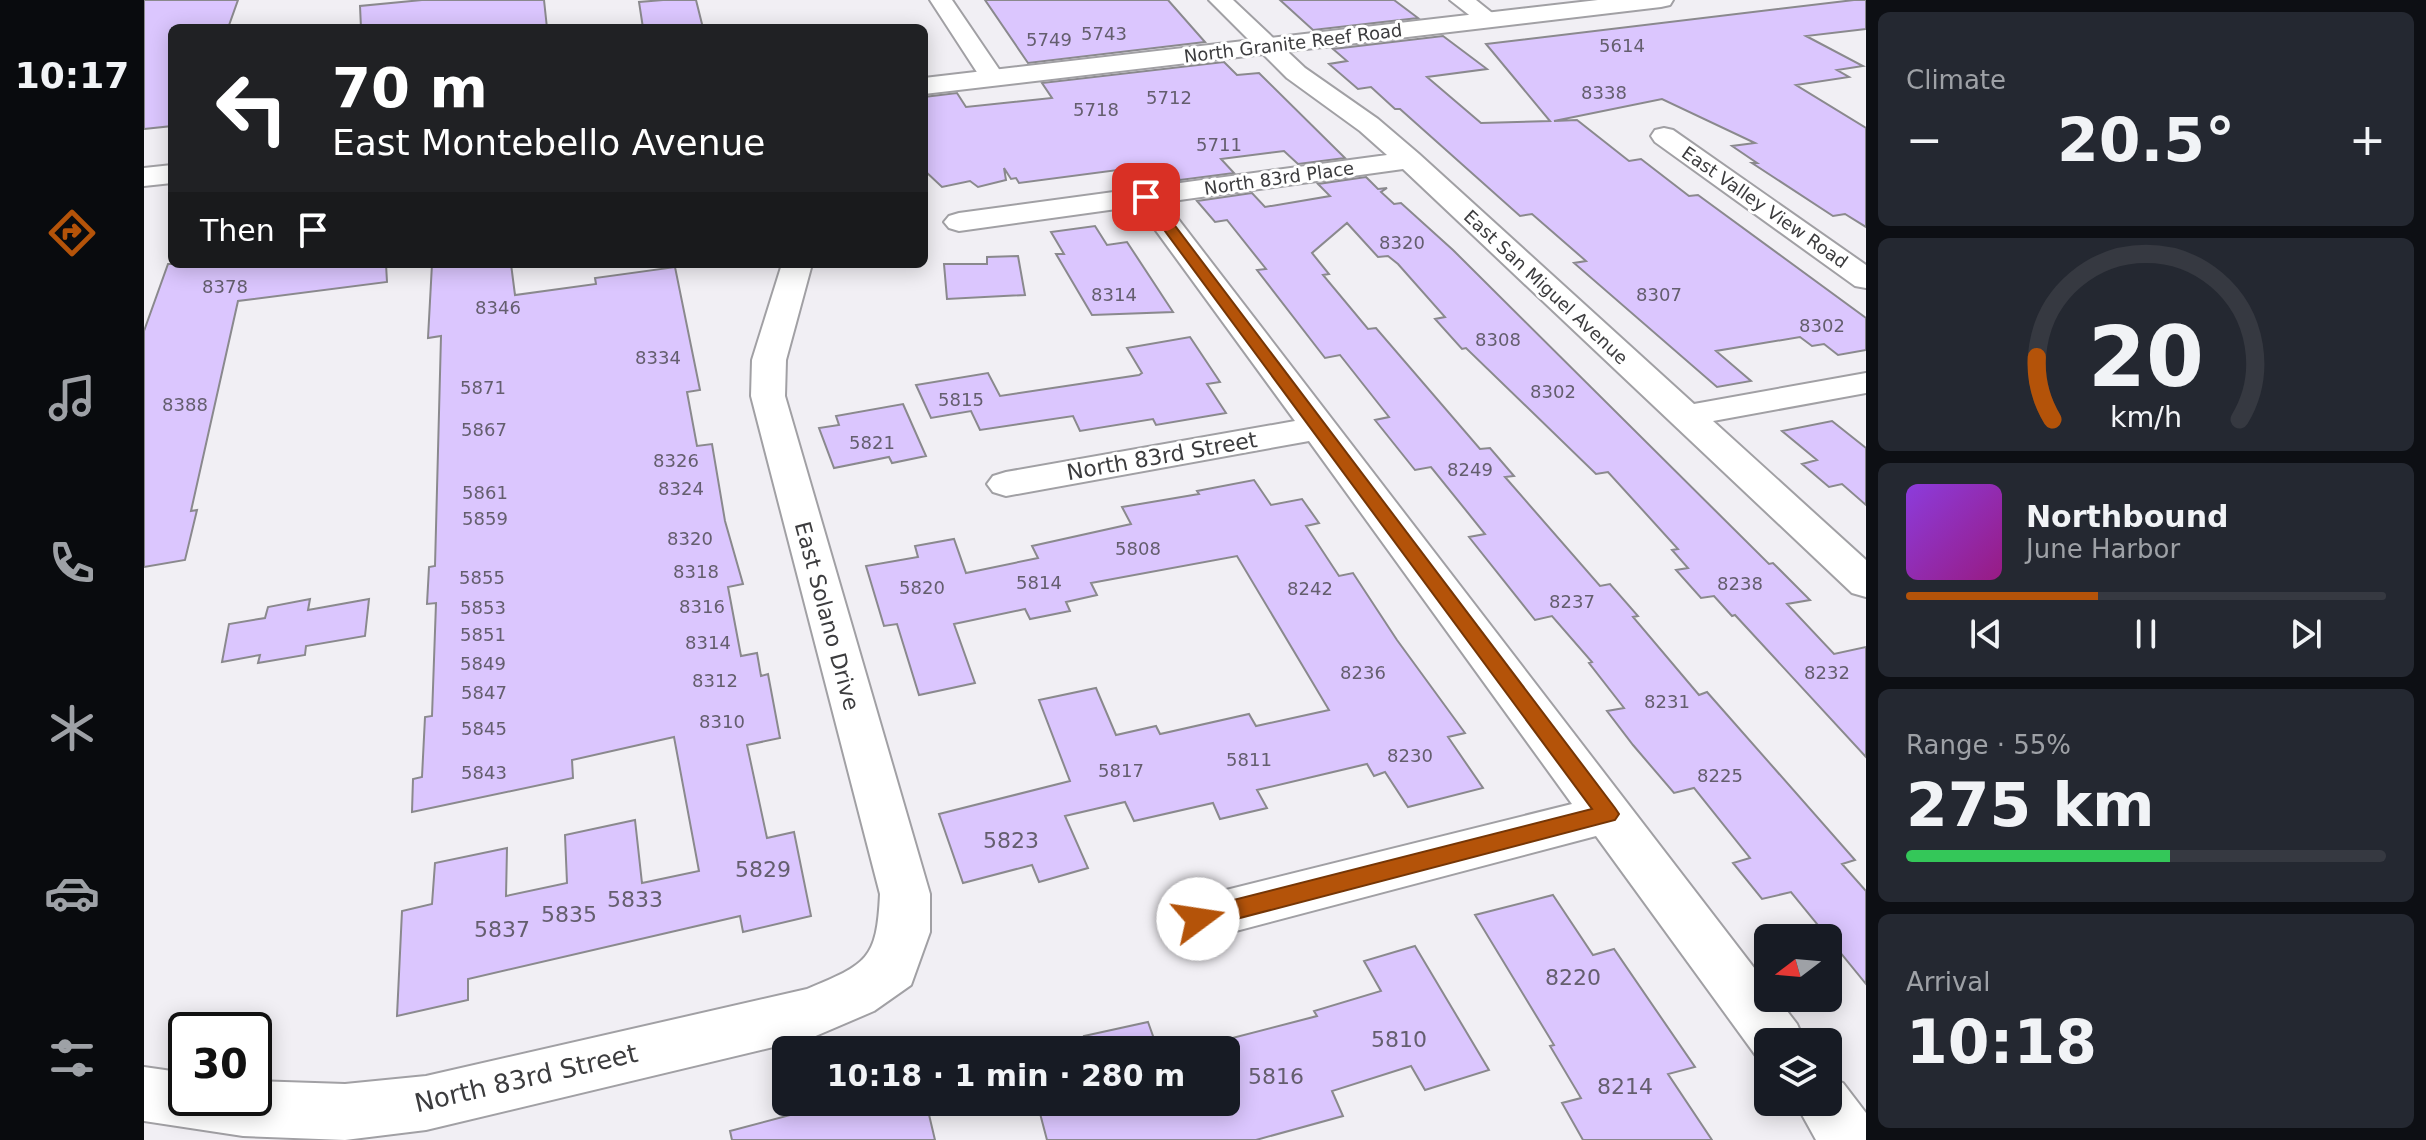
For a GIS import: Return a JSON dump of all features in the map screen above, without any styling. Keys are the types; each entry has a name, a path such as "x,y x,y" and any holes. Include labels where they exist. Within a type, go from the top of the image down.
{"street":[{"path":"941,0 993,78"},
{"name":"East San Miguel Avenue","path":"1220,0 1296,73 1369,125 1409,160 1866,583"},
{"path":"1461,0 1490,20"},
{"name":"North Granite Reef Road","path":"928,86 1661,0"},
{"name":"East Valley View Road","path":"1664,136 1866,279"},
{"name":"North 83rd Place","path":"959,222 1409,160"},
{"path":"144,177 168,174"},
{"path":"1146,197 1768,1028"},
{"name":"East Solano Drive","path":"796,268 769,360 768,396 905,894 904,932 892,968"},
{"path":"1685,416 1866,383"},
{"name":"North 83rd Street","path":"1006,484 1319,428"},
{"path":"1198,919 1608,814"},
{"name":"North 83rd Street","path":"144,1094 243,1108 345,1112 426,1103 811,1013 855,994 892,968"},
{"path":"1833,1116 1851,1140"}],"building":[{"path":"144,0 238,0 229,24 168,24 168,126 144,129"},
{"path":"422,0 544,0 547,24 361,24 360,6"},
{"path":"696,0 702,24 642,24 639,2"},
{"path":"985,0 1168,0 1205,42 1028,63"},
{"path":"1280,0 1394,0 1418,18 1313,30"},
{"path":"1866,0 1866,29 1806,36 1863,66 1837,70 1849,77 1796,85 1866,128 1866,227 1845,214 1833,216 1752,163 1757,163 1732,146 1755,143 1662,99 1554,121 1577,120 1629,161 1641,159 1689,196 1698,195 1866,318 1866,350 1838,355 1824,344 1812,346 1800,337 1716,351 1751,381 1717,387 1574,263 1586,261 1532,214 1520,216 1400,109 1395,109 1371,87 1358,89 1329,64 1347,61 1333,49 1443,36 1487,69 1427,77 1481,123 1550,121 1486,44"},
{"path":"1224,62 1237,75 1259,73 1345,158 1298,164 1284,151 1221,159 1234,173 1180,180 1171,169 1152,171 1148,166 1019,183 1016,178 1011,179 1004,168 1006,180 978,187 970,181 942,187 928,174 928,97 957,93 966,107 1052,98 1042,83"},
{"path":"1366,177 1378,189 1387,188 1381,192 1394,204 1401,203 1453,250 1769,564 1773,563 1810,600 1787,604 1834,654 1866,647 1866,757 1735,615 1732,616 1714,596 1701,598 1676,570 1688,568 1672,550 1678,549 1608,472 1596,474 1466,348 1462,349 1435,319 1445,317 1398,264 1388,256 1378,257 1347,223 1312,253 1329,274 1323,275 1368,329 1376,328 1480,449 1490,448 1514,476 1505,477 1600,586 1610,584 1638,616 1633,617 1699,695 1707,692 1855,860 1842,864 1866,891 1866,984 1842,955 1842,924 1817,924 1791,892 1762,899 1733,863 1750,858 1694,788 1674,793 1633,745 1607,711 1624,708 1589,663 1592,662 1552,616 1535,620 1469,537 1485,534 1431,467 1415,470 1375,420 1389,417 1340,355 1325,358 1257,270 1266,269 1227,220 1215,222 1197,201 1252,193 1265,207 1330,196 1318,184"},
{"path":"1095,226 1107,245 1127,242 1173,312 1092,315 1056,254 1064,254 1051,232"},
{"path":"1018,256 1025,295 947,299 944,264 987,264 987,257"},
{"path":"168,264 168,268 386,268 387,282 238,301 191,511 197,510 185,560 144,567 144,331"},
{"path":"432,268 512,268 515,295 596,284 595,278 675,268 700,390 687,392 697,446 712,444 725,521 743,584 728,587 741,656 757,653 761,676 768,674 780,738 747,745 767,838 794,832 811,916 743,932 740,916 468,979 468,1000 397,1016 402,911 432,904 435,863 507,848 506,896 567,883 565,835 635,820 642,883 699,871 674,737 572,760 573,778 412,812 413,779 422,777 425,717 432,716 436,603 427,604 429,567 435,566 441,336 428,338"},
{"path":"1190,337 1220,382 1207,384 1226,413 1156,425 1153,419 1080,431 1073,416 980,430 971,411 931,418 916,385 988,373 1000,396 1139,375 1142,373 1127,348"},
{"path":"903,404 926,456 892,463 889,457 834,468 819,428 839,425 836,416"},
{"path":"1832,421 1866,448 1866,505 1842,484 1829,487 1802,464 1817,460 1782,431"},
{"path":"1254,480 1271,505 1302,499 1319,523 1306,526 1339,576 1353,573 1465,733 1448,737 1483,788 1408,807 1385,772 1374,776 1367,764 1257,790 1267,808 1220,819 1213,803 1134,821 1125,802 1065,816 1088,868 1039,882 1032,865 963,883 939,814 1070,781 1039,700 1096,688 1116,735 1156,726 1160,734 1249,714 1256,726 1329,710 1237,556 1091,583 1097,595 1066,602 1070,611 1030,619 1025,609 954,624 975,683 919,695 897,624 884,626 866,566 918,557 915,546 954,539 966,573 1038,558 1032,546 1131,524 1122,507 1199,494 1197,491"},
{"path":"310,599 308,610 369,599 365,636 306,646 305,655 258,663 260,655 222,662 229,624 265,618 268,607"},
{"path":"1553,895 1593,955 1614,949 1695,1067 1668,1074 1712,1140 1583,1140 1562,1103 1581,1098 1550,1046 1554,1045 1475,915"},
{"path":"1415,946 1489,1070 1425,1090 1411,1066 1332,1091 1343,1116 1256,1140 1047,1140 1041,1116 1240,1116 1240,1036 1317,1016 1314,1011 1381,991 1364,961"},
{"path":"1148,1022 1153,1036 1084,1036"},
{"path":"786,1116 929,1116 935,1140 732,1140 730,1131"}],"route":[{"path":"1146,197 1608,814 1198,919"}]}
